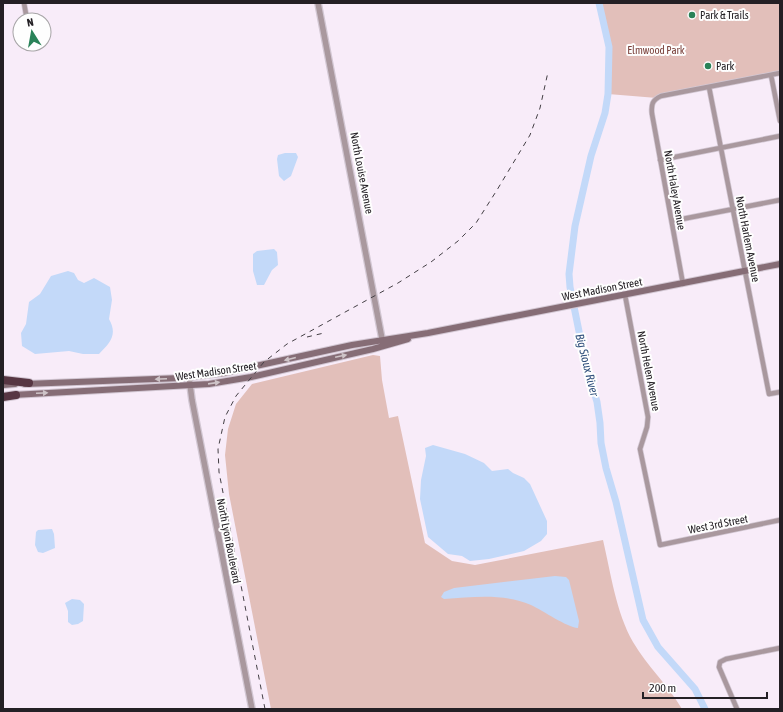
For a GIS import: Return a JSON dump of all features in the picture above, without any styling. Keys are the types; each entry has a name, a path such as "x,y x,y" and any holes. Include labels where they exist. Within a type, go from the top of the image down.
{"highway":[{"path":"3,380 29,383"},
{"path":"3,396 16,394"}],"main road":[{"name":"West Madison Street","path":"16,394 190,386 250,377 428,333 780,264"},
{"name":"West Madison Street","path":"3,385 189,377 242,370 319,352 383,343"}],"street":[{"name":"North Louise Avenue","path":"318,3 383,343"},
{"path":"709,87 780,73"},
{"path":"771,75 780,121"},
{"name":"North Haley Avenue","path":"683,284 652,114 652,104 661,96 709,87"},
{"name":"North Harlem Avenue","path":"709,87 769,394 780,392"},
{"path":"660,160 780,136"},
{"path":"672,221 780,200"},
{"name":"North Helen Avenue","path":"625,295 648,418 640,449 660,545"},
{"name":"North Lyon Boulevard","path":"189,377 252,709"},
{"name":"West 3rd Street","path":"660,545 780,520"},
{"path":"737,709 719,667 720,662 726,659 780,648"}],"green space":[{"name":"Elmwood Park","path":"599,3 780,3 780,73 657,98 608,94 609,47"},
{"path":"373,355 380,356 382,380 389,418 398,416 425,543 452,561 475,565 603,540 618,606 627,630 639,651 682,709 271,709 229,494 225,455 228,429 236,404 252,384"}],"water":[{"path":"285,153 296,153 298,157 291,176 284,181 279,176 277,159 278,155"},
{"path":"274,249 277,252 278,265 272,270 264,285 257,285 253,271 253,254 257,251"},
{"path":"68,271 74,273 78,280 84,283 94,278 110,287 112,300 109,319 113,330 112,338 99,354 83,354 69,351 35,354 22,346 21,333 26,324 29,302 40,294 51,276"},
{"path":"433,445 465,454 484,463 492,471 508,469 524,478 530,484 547,521 547,534 541,541 524,551 489,559 470,561 462,556 448,554 428,537 420,499 421,480 426,456 425,448"},
{"path":"52,529 55,548 43,553 38,552 35,545 36,532 38,530"},
{"path":"555,576 566,577 569,580 579,621 578,628 561,622 531,605 520,601 499,597 444,599 441,597 444,592 454,588"},
{"path":"72,599 80,600 84,604 83,621 72,625 68,622 68,611 65,603"}],"waterway":[{"name":"Big Sioux River","path":"599,3 609,47 608,94 605,113 591,156 575,226 569,274 570,287 584,356 597,402 601,443 606,468 616,502 643,620 658,647 695,689 705,709"}],"railway":[{"path":"265,709 219,472 218,449 225,417 236,396 264,362 287,344 398,283 431,262 458,241 476,223 530,135 540,108 548,72"},
{"path":"307,337 324,333"}],"place":[{"name":"Park & Trails","path":"692,15"},
{"name":"Park","path":"708,66"}]}
